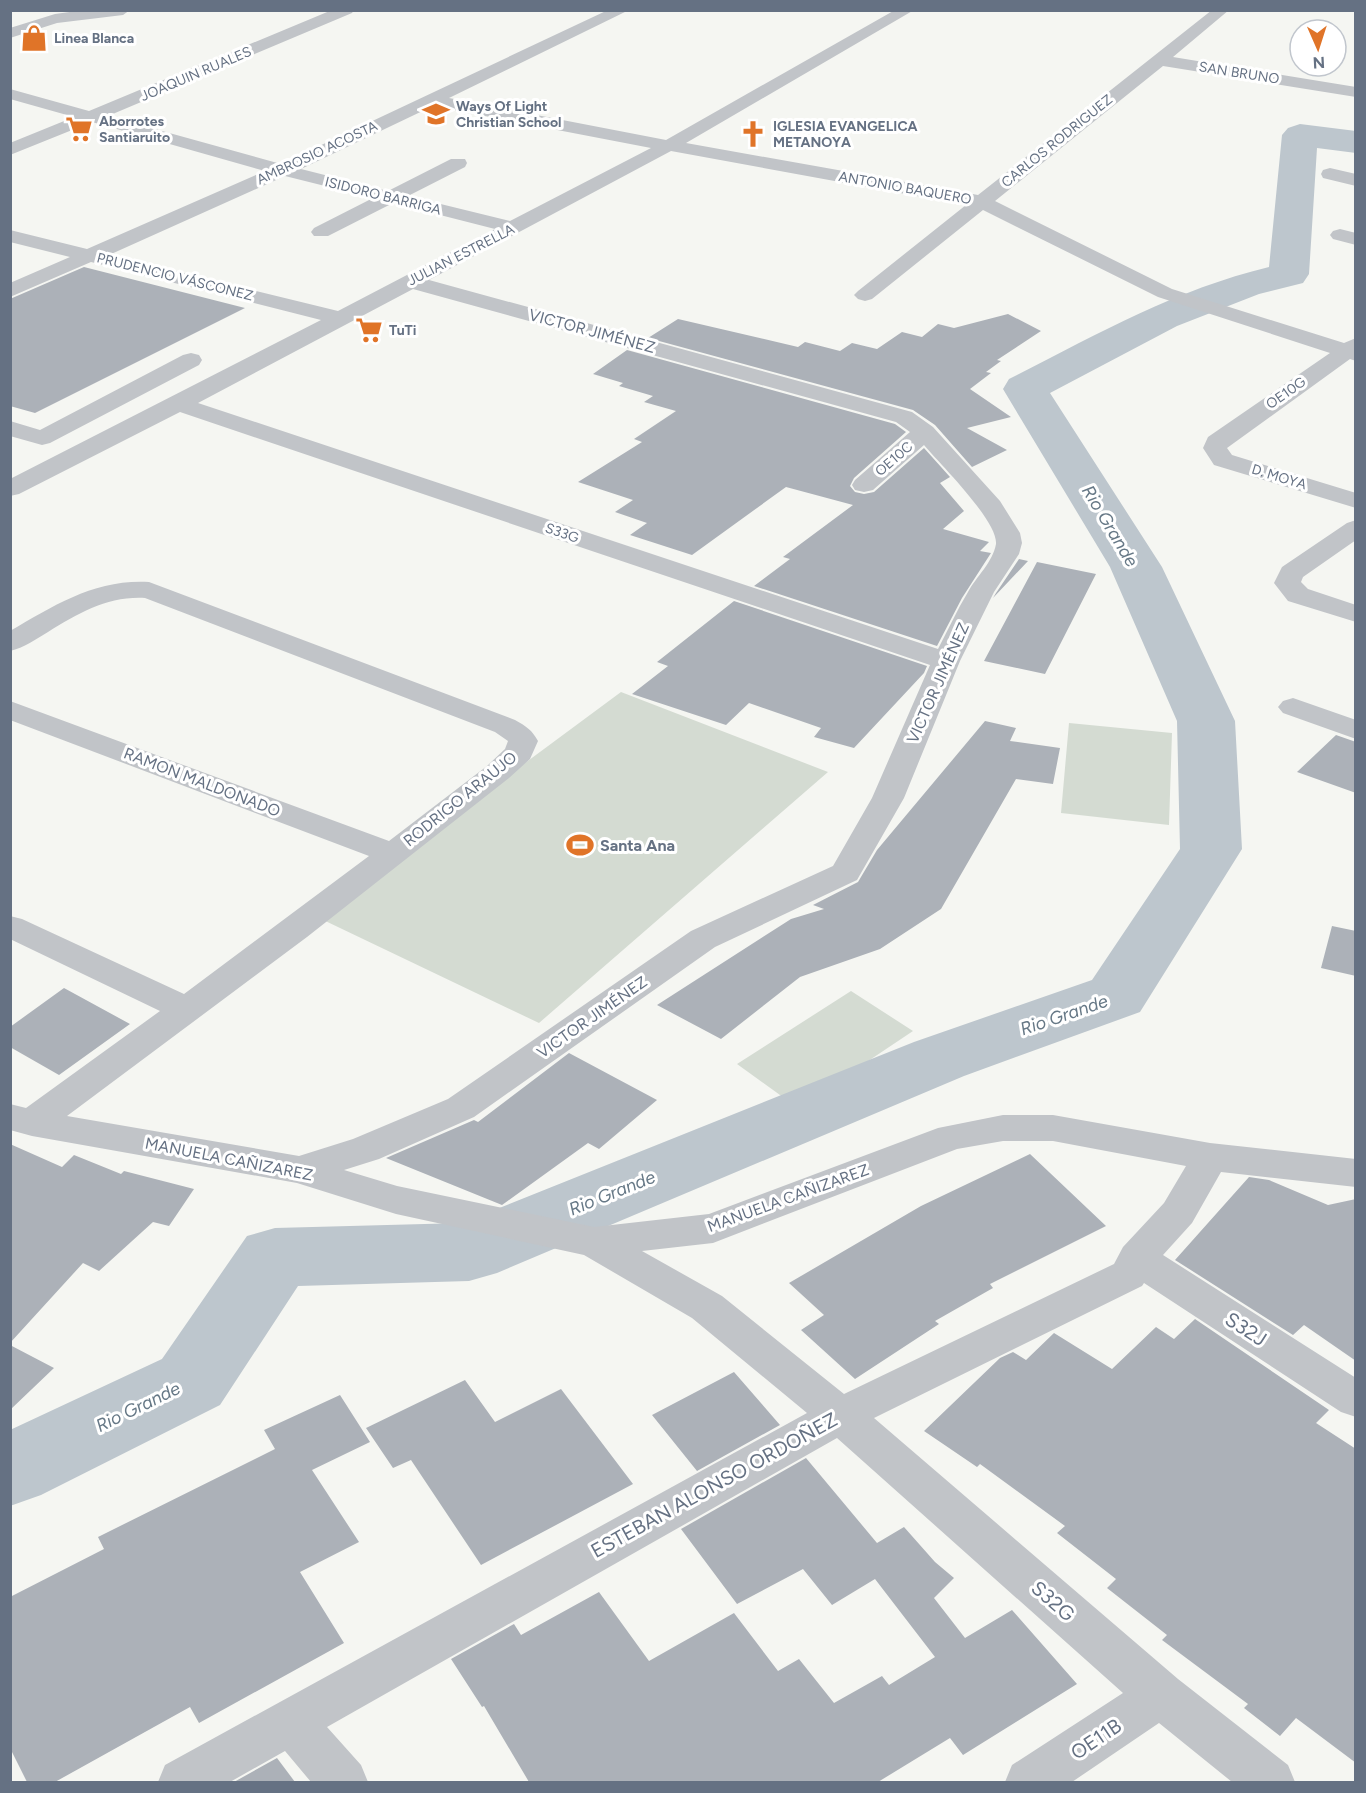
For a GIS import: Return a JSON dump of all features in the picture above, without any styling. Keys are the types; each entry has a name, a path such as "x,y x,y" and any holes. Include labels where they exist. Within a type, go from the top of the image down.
{"street":[{"path":"10,15 48,17 123,10"},
{"name":"JOAQUIN RUALES","path":"10,150 347,10"},
{"name":"AMBROSIO ACOSTA","path":"10,291 283,170 622,10"},
{"name":"JULIAN ESTRELLA","path":"10,489 178,404 668,146 907,10"},
{"name":"CARLOS RODRIGUEZ","path":"865,295 1222,10"},
{"path":"10,33 48,17"},
{"name":"SAN BRUNO","path":"1158,60 1356,92"},
{"name":"ISIDORO BARRIGA","path":"10,94 283,170 513,228"},
{"name":"ANTONIO BAQUERO","path":"430,99 668,146 982,202 1165,293 1245,320 1352,350"},
{"path":"321,232 458,163"},
{"path":"1330,174 1356,180"},
{"name":"PRUDENCIO VÁSCONEZ","path":"10,236 339,318"},
{"name":"VICTOR JIMÉNEZ","path":"299,1170 366,1149 461,1108 703,939 844,873 888,798 946,661 981,592 1006,554 1010,543 1007,533 991,506 925,432 904,417 409,281"},
{"name":"OE10G","path":"1217,442 1352,350"},
{"path":"42,438 190,360"},
{"name":"S33G","path":"178,404 946,661"},
{"path":"10,428 82,453"},
{"name":"OE10C","path":"864,485 925,432"},
{"name":"D. MOYA","path":"1217,442 1215,448 1223,460 1356,501"},
{"path":"1356,528 1291,573 1287,583 1298,595 1356,614"},
{"name":"RODRIGO ARAUJO","path":"10,642 98,594 124,588 149,590 505,726 520,735 523,741 519,753 393,854 186,1010 21,1120"},
{"path":"1293,707 1356,730"},
{"name":"RAMON MALDONADO","path":"10,710 393,854"},
{"path":"10,926 186,1010"},
{"name":"MANUELA CAÑIZAREZ","path":"21,1120 299,1170 396,1200 594,1242 713,1228 951,1137 1003,1128 1053,1128 1210,1157 1356,1173"},
{"name":"ESTEBAN ALONSO ORDOÑEZ","path":"183,1782 840,1415 1128,1275 1137,1258 1178,1213 1210,1157"},
{"name":"S32G","path":"594,1242 707,1307 840,1415 1161,1695 1270,1782"},
{"name":"S32J","path":"1137,1258 1356,1400"},
{"name":"OE11B","path":"1030,1782 1161,1695"},
{"path":"292,1723 343,1782"}],"shaded area":[{"name":"Santa Ana","path":"621,692 828,772 539,1023 317,917"},
{"path":"1069,723 1172,733 1169,825 1061,813"},
{"path":"851,991 913,1031 798,1108 737,1064"}],"building":[{"path":"84,267 245,308 35,413 10,406 10,299"},
{"path":"1008,314 1041,331 997,360 1001,361 986,372 991,373 970,389 1011,417 967,428 1007,450 972,467 935,425 913,410 648,338 678,319 798,347 805,342 840,351 852,343 877,349 902,332 922,337 938,324 954,328"},
{"path":"627,350 895,424 906,432 854,478 850,486 855,492 864,494 874,492 924,448 950,477 940,483 964,511 943,529 989,542 980,551 991,553 962,598 937,646 754,586 790,559 783,557 853,505 786,487 692,555 630,535 647,523 615,512 633,500 578,482 642,442 634,439 676,411 644,402 653,396 619,386 623,383 593,374"},
{"path":"1019,559 1028,561 993,598 996,593"},
{"path":"1037,562 1096,574 1045,674 984,661"},
{"path":"734,601 927,666 924,673 854,748 814,737 821,728 749,703 726,725 632,694 668,666 657,662"},
{"path":"985,721 1016,728 1010,741 1060,748 1053,784 1016,779 941,909 880,949 800,977 721,1039 657,1005 791,919 824,909 813,905 858,882 877,850"},
{"path":"1336,735 1356,742 1356,793 1297,772"},
{"path":"1332,926 1356,931 1356,976 1321,968"},
{"path":"64,988 130,1024 59,1075 10,1047 10,1027"},
{"path":"569,1053 657,1100 599,1149 588,1143 502,1205 386,1158 474,1120 478,1122"},
{"path":"10,1144 62,1167 74,1155 121,1174 124,1171 194,1189 169,1226 153,1222 99,1271 83,1263 10,1343"},
{"path":"1030,1154 1106,1226 990,1284 993,1288 935,1321 939,1324 855,1379 801,1330 824,1315 789,1283 921,1206"},
{"path":"1249,1177 1269,1180 1328,1205 1356,1199 1356,1361 1304,1325 1293,1335 1175,1260"},
{"path":"1195,1319 1329,1410 1316,1423 1356,1449 1356,1763 1296,1718 1280,1736 1244,1708 1248,1704 1162,1640 1167,1635 1107,1588 1116,1579 1057,1533 1065,1526 980,1464 977,1467 924,1431 1000,1358 1013,1352 1026,1360 1054,1333 1112,1369 1156,1327 1174,1339"},
{"path":"10,1345 54,1368 10,1410"},
{"path":"734,1372 780,1425 697,1471 652,1415"},
{"path":"465,1380 495,1422 561,1389 633,1484 481,1565 411,1460 393,1468 366,1428"},
{"path":"340,1395 370,1442 312,1470 359,1542 300,1572 344,1643 199,1723 190,1707 55,1782 27,1782 10,1748 10,1597 104,1549 98,1537 275,1449 264,1430"},
{"path":"806,1458 877,1543 904,1527 935,1562 954,1578 934,1598 965,1638 1012,1610 1077,1684 963,1755 950,1738 878,1782 529,1782 484,1706 482,1707 451,1659 514,1624 521,1635 599,1592 649,1661 734,1613 778,1671 799,1659 834,1703 882,1676 889,1685 935,1657 875,1579 832,1605 803,1569 737,1604 681,1529"},
{"path":"277,1758 295,1782 234,1782"}],"waterway":[{"name":"Rio Grande","path":"10,1470 191,1382 275,1257 469,1252 939,1059 1116,996 1211,849 1206,721 1136,567 1025,389 1162,317 1245,285 1289,274 1300,135 1356,142"}],"place":[{"name":"Linea Blanca","path":"34,38"},
{"name":"Ways Of Light Christian School","path":"436,114"},
{"name":"Aborrotes Santiaruito","path":"79,129"},
{"name":"IGLESIA EVANGELICA METANOYA","path":"753,134"},
{"name":"TuTi","path":"369,330"},
{"name":"Santa Ana","path":"580,845"}]}
